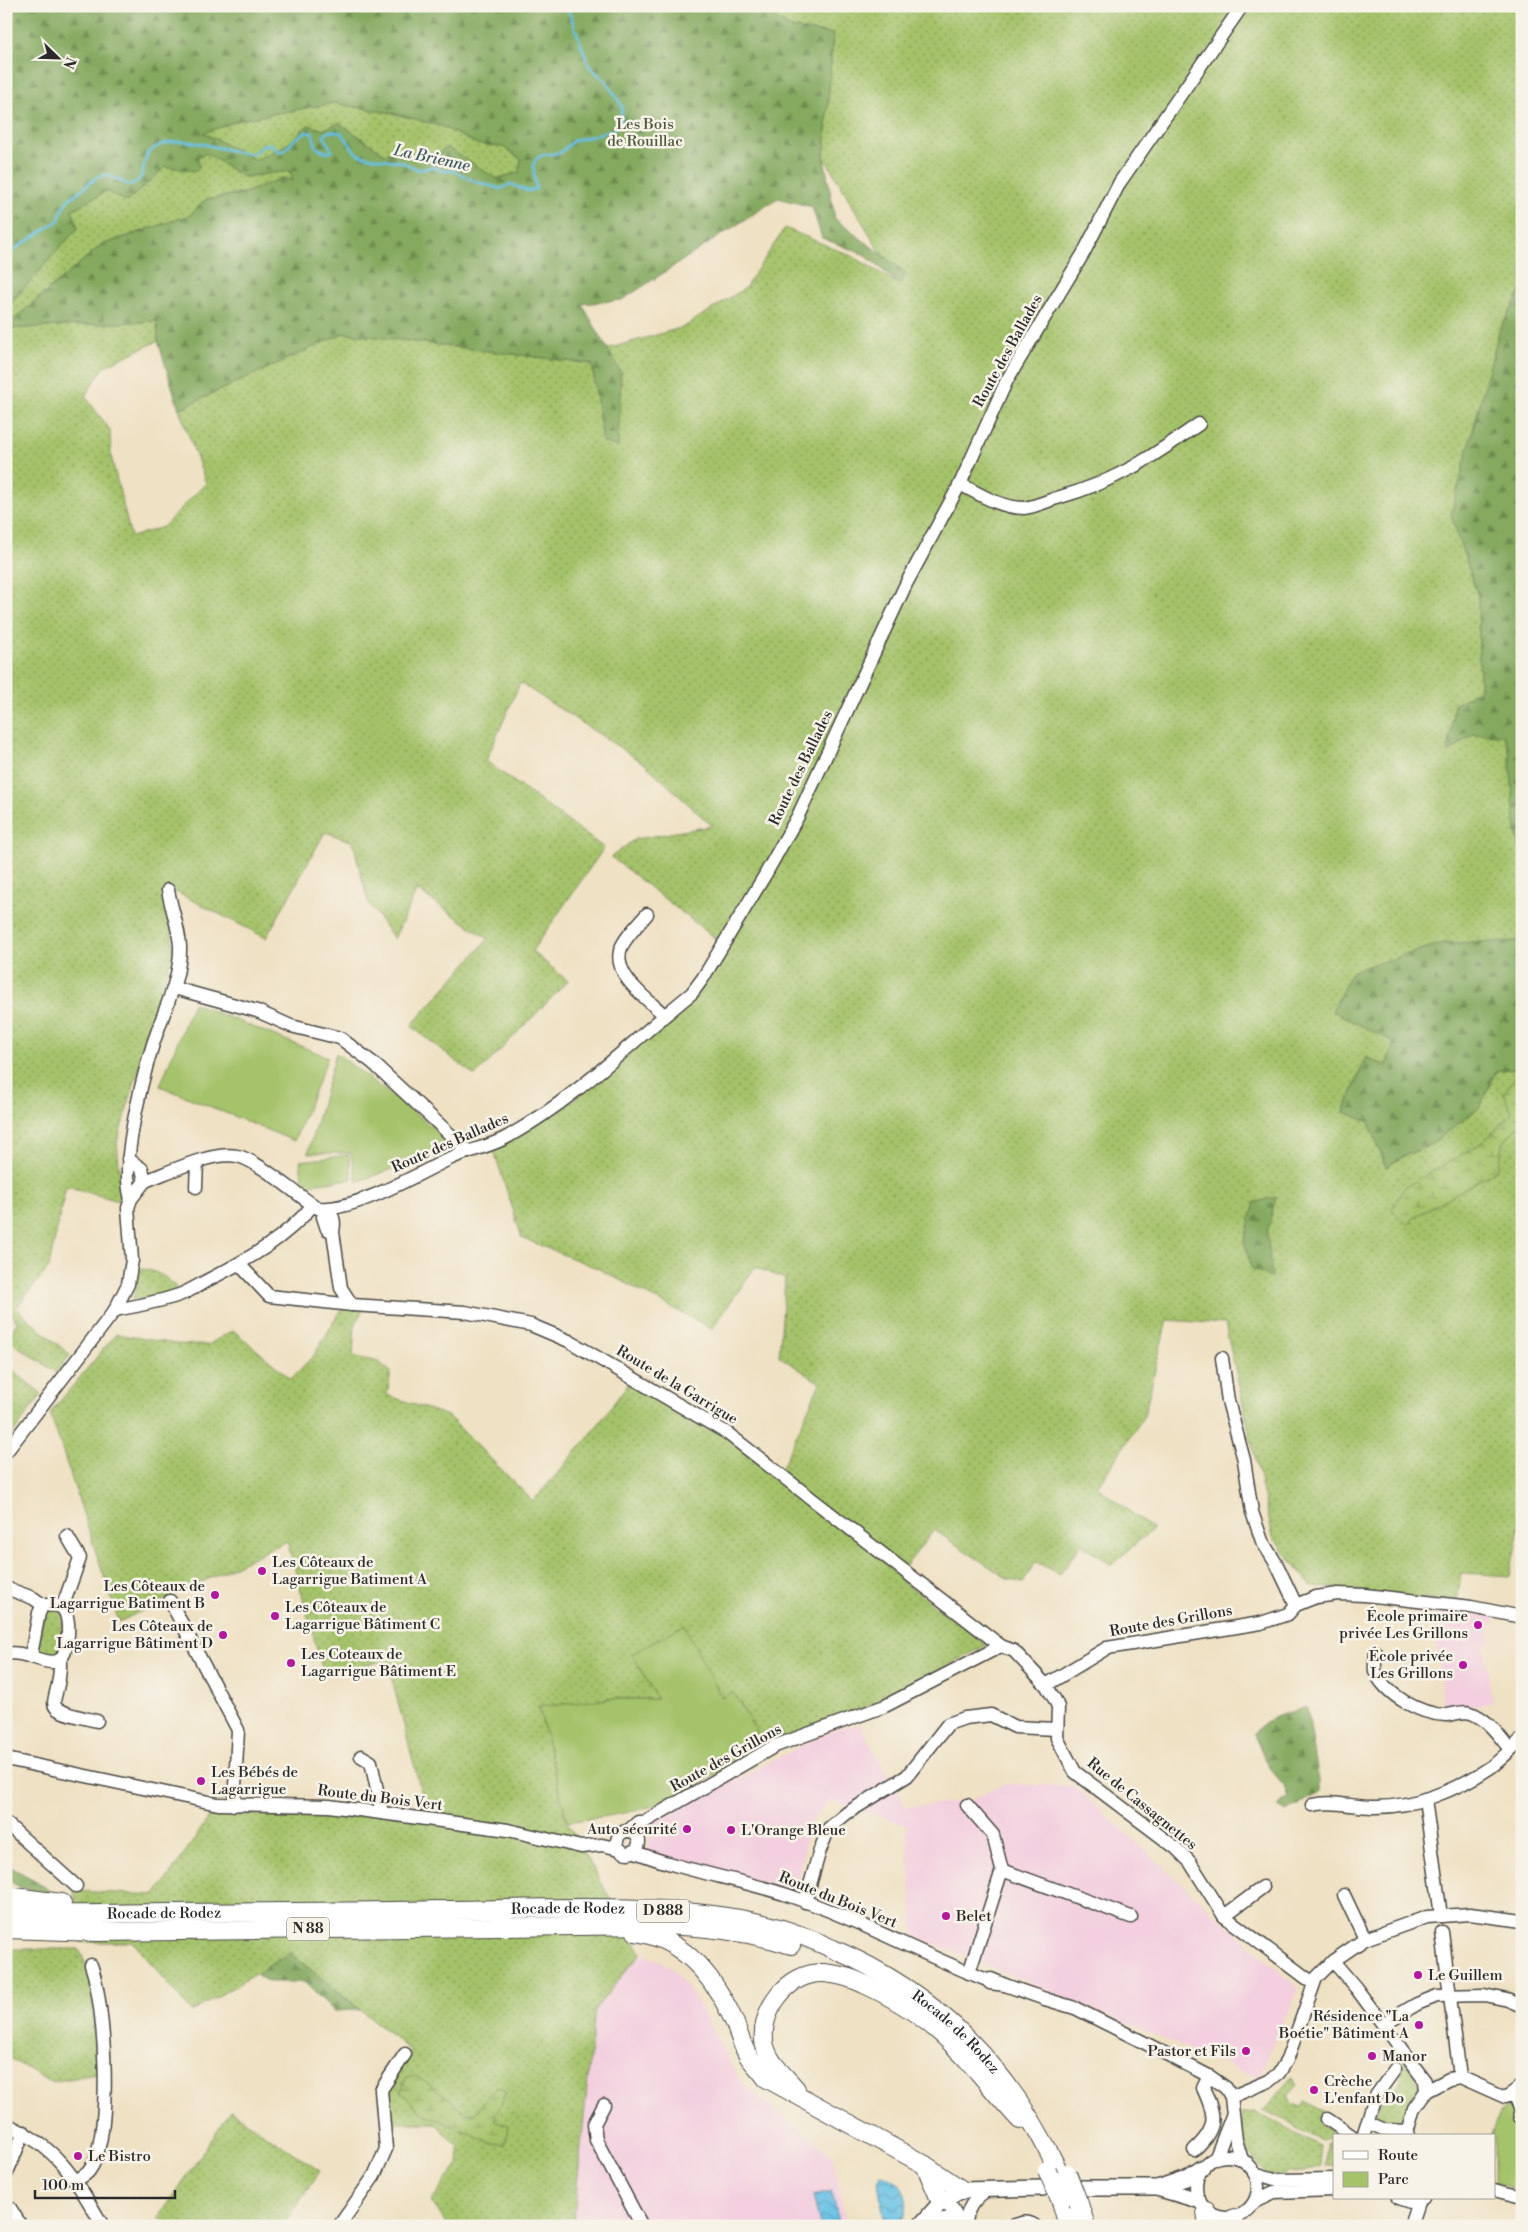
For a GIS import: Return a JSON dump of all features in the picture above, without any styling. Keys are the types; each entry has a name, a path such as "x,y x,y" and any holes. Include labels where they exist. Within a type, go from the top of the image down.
{"highway":[{"path":"6,1896 50,1903 110,1905 198,1912"},
{"name":"Rocade de Rodez","path":"6,1913 575,1909 672,1911 754,1921 804,1936 872,1967 939,2011 971,2041 1004,2079 1044,2139 1058,2172 1073,2199 1079,2226"},
{"name":"Rocade de Rodez","path":"6,1929 98,1932 708,1926 778,1941 831,1958 894,1991 950,2035 997,2087 1058,2172"},
{"path":"518,1927 624,1930 658,1938 677,1947 696,1962 716,1987 749,2056 766,2078 925,2165 962,2190"},
{"path":"6,1934 98,1932"},
{"path":"803,2097 772,2061 765,2047 763,2033 765,2017 785,1989 803,1977 822,1973 863,1983 926,2020 957,2048 1020,2120"},
{"path":"925,2165 941,2202"},
{"path":"1073,2199 1086,2226"},
{"name":"Rocade de Rodez","path":"1068,2226 1073,2199"}],"main road":[{"path":"1073,2199 1157,2188 1189,2178 1202,2168"},
{"path":"924,2224 941,2202 962,2190 1043,2188"},
{"path":"1157,2188 1204,2212"}],"street":[{"name":"Route des Ballades","path":"327,1209 402,1183 449,1159 507,1137 543,1115 591,1081 664,1015 692,993 765,875 798,816 906,584 960,484 1007,380 1083,254 1120,182 1242,6"},
{"path":"960,484 996,502 1024,508 1086,490 1116,478 1144,463 1199,424"},
{"path":"131,1199 128,1192 128,1159 137,1109 159,1025 174,988 180,947 168,890"},
{"path":"647,914 620,950 619,963 625,977 664,1015"},
{"path":"174,988 257,1011 290,1026 340,1038 373,1062 469,1152"},
{"path":"448,1134 449,1159"},
{"path":"6,1452 115,1310 128,1284 132,1260 128,1208 131,1199 145,1180 197,1162 223,1156 238,1156 253,1163 313,1205 327,1209 323,1217 327,1228 332,1232 341,1288 352,1305"},
{"path":"128,1159 133,1175 145,1180"},
{"path":"196,1188 197,1162"},
{"path":"115,1310 147,1304 181,1294 239,1264 275,1240 303,1218 313,1205"},
{"name":"Route de la Garrigue","path":"239,1264 269,1296 352,1305 465,1312 531,1325 569,1341 726,1432 1001,1646"},
{"path":"1222,1358 1228,1401 1244,1460 1252,1512 1262,1541 1277,1565 1296,1606"},
{"path":"62,1608 80,1558 67,1536"},
{"path":"6,1588 33,1598 43,1606 54,1605 62,1608 70,1624 64,1653 60,1660 53,1698 54,1706 60,1712 97,1721"},
{"name":"Route des Grillons","path":"1046,1685 1107,1648 1261,1622 1288,1614 1296,1606 1316,1597 1338,1594 1364,1595 1470,1607 1522,1617"},
{"path":"170,1601 238,1730 234,1806"},
{"path":"32,1655 39,1613 43,1606"},
{"path":"1001,1646 1014,1651 1046,1685"},
{"name":"Route des Grillons","path":"631,1839 638,1822 644,1822 775,1746 885,1706 1001,1646"},
{"path":"1376,1652 1375,1670 1386,1686 1401,1699 1419,1709 1444,1715 1468,1712 1484,1719 1510,1749"},
{"path":"6,1654 32,1655 39,1660 51,1662 60,1660"},
{"name":"Rue de Cassagnettes","path":"1046,1685 1058,1706 1056,1729 1059,1746 1075,1772 1176,1848 1190,1862 1224,1916 1313,1983"},
{"path":"805,1902 820,1850 829,1828 847,1813 907,1776 948,1724 965,1718 991,1715 1015,1727 1056,1729"},
{"path":"1312,1805 1325,1802 1374,1807 1425,1799 1461,1784 1492,1766 1522,1739"},
{"path":"361,1756 371,1762 382,1813"},
{"name":"Route du Bois Vert","path":"6,1758 146,1790 234,1806 329,1806 508,1830 581,1847 631,1839"},
{"path":"1425,1799 1441,1916"},
{"path":"967,1805 993,1834 1002,1870 969,1973 988,1980 990,1983 1004,1985 1075,2008 1209,2076 1226,2088 1231,2097 1242,2160 1254,2173 1258,2183 1255,2202"},
{"path":"6,1822 76,1886"},
{"name":"Route du Bois Vert","path":"631,1839 651,1858 669,1865 717,1875 805,1902 969,1973"},
{"name":"Route du Bois Vert","path":"602,1845 626,1852 631,1839"},
{"path":"1002,1870 1131,1917"},
{"path":"1224,1916 1263,1887"},
{"path":"1344,1895 1365,1939"},
{"path":"1231,2097 1269,2081 1279,2073 1287,2060 1313,1992 1313,1983 1333,1962 1365,1939 1401,1924 1427,1917 1470,1914 1522,1921"},
{"path":"1442,1932 1460,2077"},
{"path":"1333,1962 1383,2024 1425,2081 1426,2091"},
{"path":"76,2180 88,2171 103,2126 105,2095 100,2017 96,1981 91,1965"},
{"path":"1383,2024 1437,1996 1484,1995 1508,2000 1522,2006"},
{"path":"339,2226 374,2176 386,2149 381,2090 404,2054"},
{"path":"1364,2134 1376,2097 1395,2068"},
{"path":"1194,2150 1208,2136 1213,2110 1202,2088 1209,2076"},
{"path":"1368,2122 1385,2130 1408,2134 1414,2108 1426,2091 1449,2079 1460,2077 1505,2097 1517,2089 1520,2117"},
{"path":"604,2105 594,2124 596,2140 642,2226"},
{"path":"1213,2110 1233,2112"},
{"path":"1216,2158 1233,2112"},
{"path":"1327,2119 1349,2134"},
{"path":"6,2124 41,2142 76,2180 104,2226"},
{"path":"6,2175 24,2132"},
{"path":"1242,2160 1227,2156 1216,2158 1202,2168 1195,2184 1204,2212 1230,2222 1245,2212 1255,2202 1274,2192 1333,2190"},
{"path":"1254,2173 1278,2180 1333,2180"},
{"path":"963,2224 974,2200 988,2189"},
{"path":"1496,2190 1522,2197"},
{"path":"1400,2200 1421,2200 1410,2226 1400,2200"},
{"path":"941,2202 953,2209 963,2224"},
{"path":"6,2206 10,2208 21,2226"},
{"path":"924,2224 945,2217 963,2224"},
{"path":"1013,2226 1023,2222 1030,2222 1034,2226"}],"shaded area":[{"name":"École privée Les Grillons","path":"1432,1611 1495,1616 1494,1624 1489,1624 1490,1643 1484,1644 1492,1703 1444,1710"},
{"path":"859,1724 906,1807 970,1801 1004,1784 1074,1786 1298,1989 1258,2078 914,1935 906,1825 831,1800 810,1822 795,1891 649,1852 648,1824 835,1729"},
{"path":"641,1953 670,1966 693,1995 742,2084 832,2155 846,2223 842,2226 573,2226 595,2009"}],"green space":[{"name":"Les Bois de Rouillac","path":"6,6 754,6 791,28 833,34 824,157 835,219 906,273 900,285 865,255 822,238 812,207 778,198 622,300 582,304 621,373 618,447 603,442 592,364 344,333 179,409 158,341 157,321 6,329 6,317 11,322 101,245 190,215 205,200 247,192 282,178 293,181 290,171 243,177 206,153 197,158 200,168 197,171 165,167 127,202 106,191 72,210 78,228 6,308","holes":["334,103 396,114 441,126 477,144 503,147 521,159 519,172 497,179 446,147 431,161 398,151 385,154 339,123 323,130 308,125 288,144 256,160 204,133 239,120"]},
{"path":"754,6 1522,6 1522,290 1499,331 1451,515 1478,596 1480,689 1454,705 1449,752 1473,734 1503,735 1509,748 1516,832 1522,855 1522,941 1443,943 1394,1042 1386,1066 1366,1057 1344,1112 1369,1122 1386,1167 1404,1156 1432,1144 1480,1107 1496,1071 1522,1067 1522,1528 1519,1528 1510,1576 1461,1573 1457,1603 1311,1586 1273,1537 1225,1324 1167,1320 1144,1416 1097,1487 1153,1529 1111,1565 1081,1544 1060,1575 1036,1562 1023,1583 1008,1579 934,1530 897,1577 987,1645 878,1702 765,1746 733,1693 722,1699 610,1699 539,1707 567,1822 641,1953 595,2009 573,2226 448,2226 431,2201 458,2165 459,2147 435,2123 387,2123 387,2091 410,2050 290,1953 192,2012 133,1942 81,1942 74,1891 156,1895 212,1813 425,1807 387,1660 324,1675 287,1541 119,1622 50,1413 116,1334 176,1344 208,1345 233,1330 291,1379 314,1355 342,1308 363,1309 355,1326 353,1356 379,1362 391,1372 387,1395 448,1416 533,1501 588,1438 628,1384 725,1429 781,1470 820,1383 779,1356 785,1279 755,1267 712,1329 599,1269 522,1238 494,1151 575,1099 694,1000 725,946 611,857 635,839 712,826 645,764 520,683 486,761 604,848 532,951 568,981 475,1076 411,1026 488,939 417,890 394,939 368,902 353,842 325,832 266,938 170,889 173,952 117,1142 122,1202 66,1186 49,1267 16,1308 70,1355 57,1373 7,1339 17,1322 6,1307 6,329 157,321 158,341 105,366 85,396 110,430 111,456 131,537 163,527 206,483 179,409 344,333 592,364 603,442 621,373 607,349 684,327 745,288 785,228 854,257 899,284 824,157 833,34 791,28"},
{"path":"334,103 396,114 441,126 477,144 503,147 521,159 519,173 497,179 398,151 385,154 339,123 323,130 308,125 288,144 256,160 203,133 239,120"},
{"path":"206,153 243,177 289,171 294,181 282,178 247,192 205,200 190,215 101,245 11,322 6,317 6,308 78,228 72,210 106,191 127,201 165,167"},
{"path":"1522,290 1522,855 1516,832 1509,748 1503,735 1473,734 1448,753 1454,705 1480,689 1478,596 1451,515 1499,331"},
{"path":"1522,941 1522,1067 1496,1071 1480,1107 1432,1144 1404,1156 1386,1167 1369,1122 1344,1112 1366,1057 1386,1066 1394,1042 1332,1011 1352,971 1443,943"},
{"path":"193,1003 328,1057 294,1141 160,1086"},
{"path":"336,1053 443,1135 442,1151 357,1182 351,1153 308,1153"},
{"path":"1522,1067 1522,1122 1503,1142 1497,1170 1415,1217 1408,1225 1392,1209 1404,1188 1483,1142 1512,1114 1504,1093"},
{"path":"349,1155 352,1179 303,1185 300,1161"},
{"path":"1276,1197 1267,1233 1272,1278 1252,1269 1244,1241 1255,1202"},
{"path":"141,1269 156,1272 170,1281 176,1288 173,1294 132,1301"},
{"path":"6,1365 42,1394 6,1443"},
{"path":"49,1610 64,1614 61,1651 53,1658 39,1655 37,1652 43,1617"},
{"path":"684,1625 722,1698 733,1692 765,1746 737,1758 724,1769 685,1793 657,1805 567,1822 539,1707 610,1699 657,1699 632,1654"},
{"path":"1307,1707 1319,1781 1319,1793 1286,1812 1278,1806 1288,1797 1284,1785 1270,1769 1254,1735 1263,1724 1270,1720"},
{"path":"6,1864 38,1882 54,1896 21,1888 6,1879"},
{"path":"6,1949 79,1949 90,1974 97,2074 51,2082 6,2056"},
{"path":"290,1953 360,2010 334,2011 304,1982 268,1982 256,1974"},
{"path":"1406,2062 1419,2087 1401,2123 1395,2125 1376,2115 1384,2095 1399,2082 1402,2065"},
{"path":"416,2076 449,2098 460,2109 475,2114 492,2091 500,2087 506,2092 494,2120 508,2125 505,2145 489,2142 419,2111 401,2091 406,2078"},
{"path":"1293,2077 1297,2085 1287,2096 1292,2104 1302,2107 1304,2102 1323,2111 1319,2122 1331,2130 1330,2138 1322,2141 1296,2128 1294,2124 1263,2110"},
{"path":"1522,2091 1522,2190 1496,2184 1496,2134 1492,2134 1501,2112"},
{"path":"231,2111 320,2171 283,2226 174,2226 159,2217"},
{"path":"1256,2112 1320,2147 1322,2165 1304,2171 1287,2172 1285,2176 1267,2174 1243,2141 1242,2113"},
{"path":"1333,2140 1333,2166 1326,2166 1326,2144"}],"water":[{"path":"881,2174 892,2178 905,2194 906,2212 902,2220 895,2224 885,2225 878,2182"},
{"path":"832,2191 839,2222 820,2226 813,2195"}],"waterway":[{"name":"La Brienne","path":"6,255 59,220 63,207 68,200 99,176 109,175 129,185 134,183 141,177 147,154 158,146 171,142 198,143 240,153 253,154 263,145 270,144 279,151 284,151 295,139 306,132 312,133 317,148 328,153 332,151 324,136 329,131 342,133 356,153 363,156 402,162 419,170 433,167 442,171 454,171 474,181 501,189 510,184 528,191 536,189 533,165 536,159 543,155 560,153 573,141 613,130 621,121 622,107 607,82 589,66 567,6"}],"place":[{"name":"Les Côteaux de Lagarrigue Batiment A","path":"262,1571"},
{"name":"Les Côteaux de Lagarrigue Batiment B","path":"215,1595"},
{"name":"Les Côteaux de Lagarrigue Bâtiment C","path":"275,1616"},
{"name":"École primaire privée Les Grillons","path":"1478,1625"},
{"name":"Les Côteaux de Lagarrigue Bâtiment D","path":"223,1635"},
{"name":"Les Coteaux de Lagarrigue Bâtiment E","path":"291,1663"},
{"name":"École privée Les Grillons","path":"1463,1665"},
{"name":"Les Bébés de Lagarrigue","path":"201,1781"},
{"name":"Auto sécurité","path":"687,1829"},
{"name":"L'Orange Bleue","path":"731,1830"},
{"name":"Belet","path":"946,1916"},
{"name":"Le Guillem","path":"1418,1975"},
{"name":"Résidence \"La Boétie\" Bâtiment A","path":"1419,2025"},
{"name":"Pastor et Fils","path":"1246,2051"},
{"name":"Manor","path":"1372,2056"},
{"name":"Crèche L'enfant Do","path":"1314,2090"},
{"name":"Le Bistro","path":"78,2156"}]}
